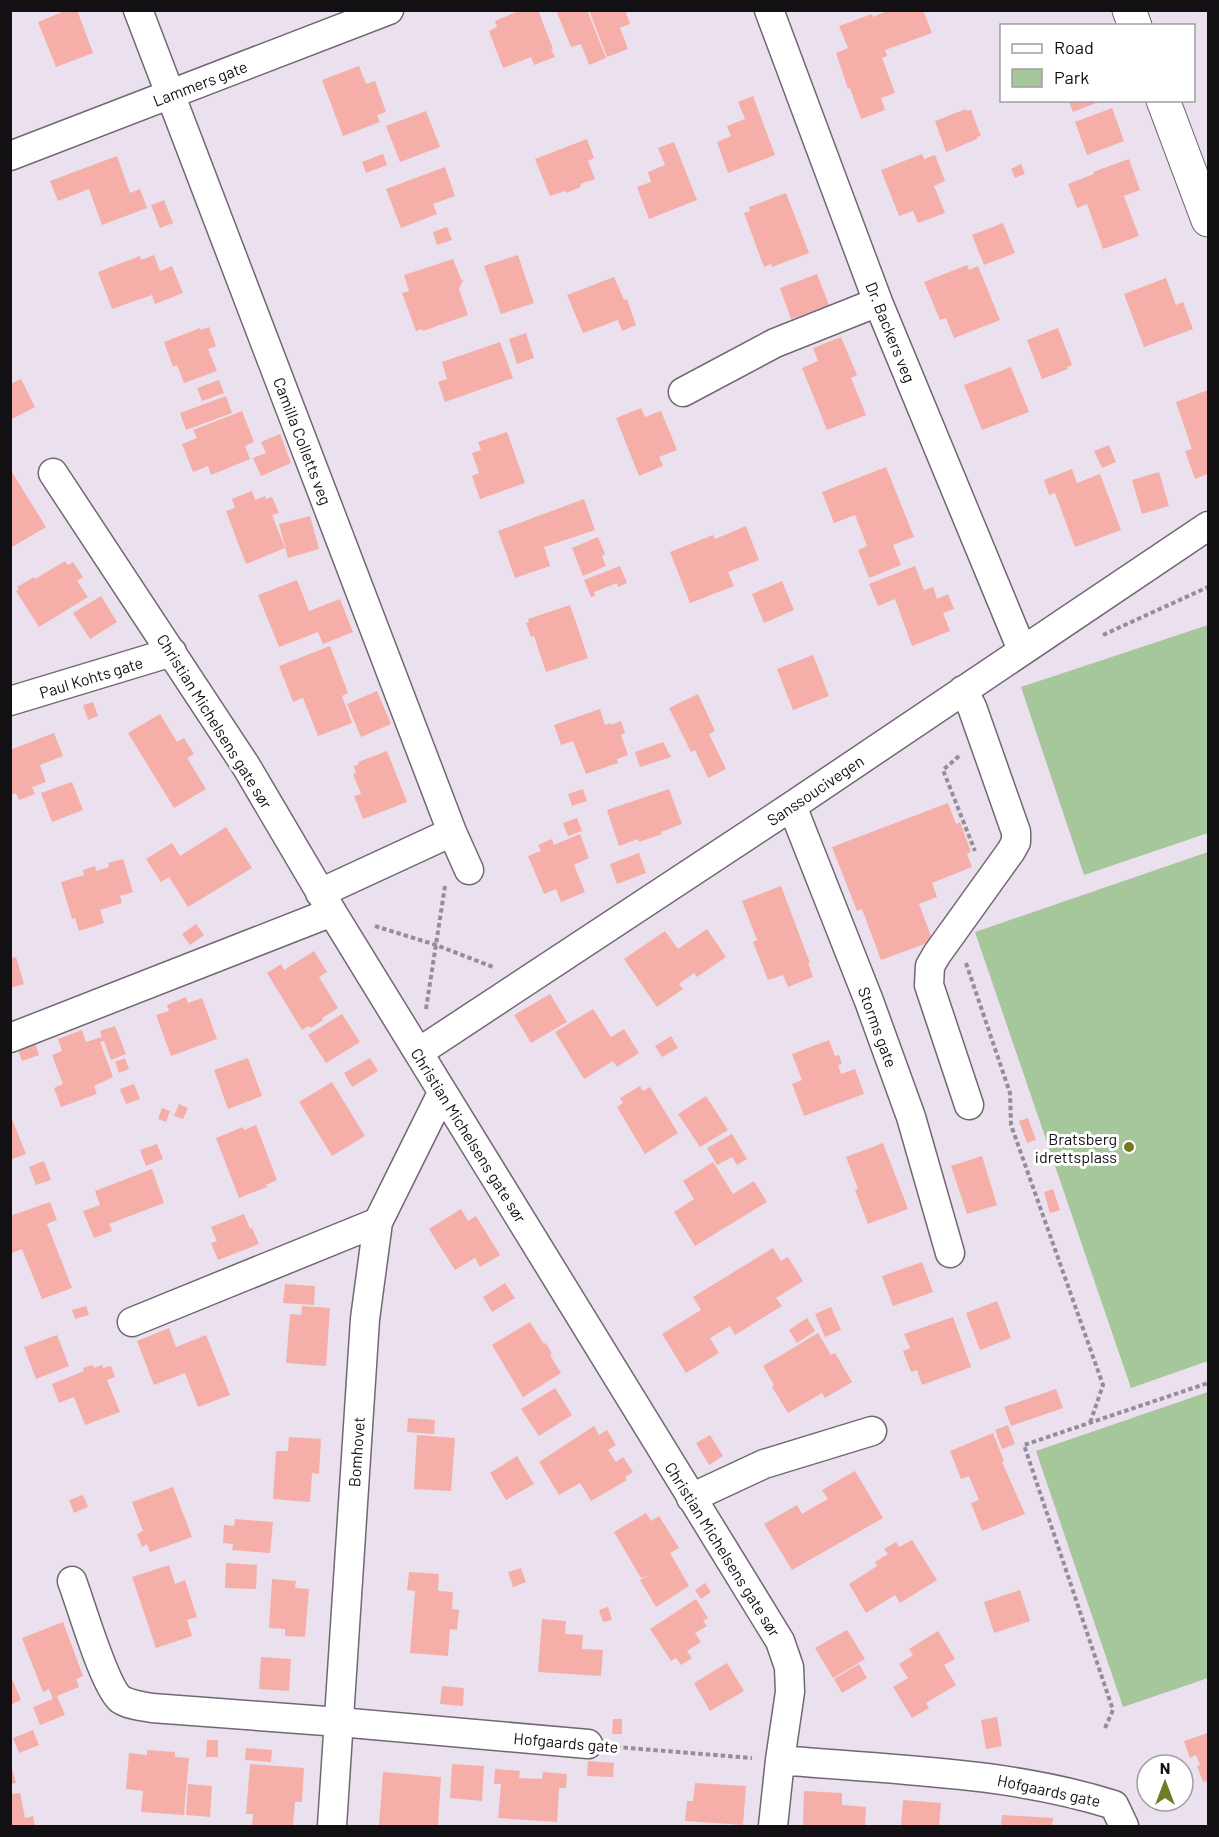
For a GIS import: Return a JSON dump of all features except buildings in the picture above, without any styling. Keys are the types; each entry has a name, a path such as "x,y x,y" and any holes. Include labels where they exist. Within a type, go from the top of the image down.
{"main road":[{"path":"1164,102 1209,220"}],"street":[{"name":"Camilla Colletts veg","path":"138,10 452,832 469,870"},
{"name":"Lammers gate","path":"10,156 389,10"},
{"name":"Dr. Backers veg","path":"769,10 878,302 1022,650"},
{"path":"683,392 775,344 878,302"},
{"name":"Christian Michelsens gate sør","path":"53,473 246,766 326,903 780,1641 789,1667 790,1692 772,1827"},
{"name":"Sanssoucivegen","path":"419,1052 792,806 1209,525"},
{"name":"Paul Kohts gate","path":"10,701 172,652"},
{"path":"963,690 972,707 1016,832 1016,842 930,966 929,985 969,1105"},
{"name":"Storms gate","path":"792,806 870,1001 911,1117 950,1253"},
{"path":"10,1038 326,903 452,832"},
{"name":"Bomhovet","path":"332,1827 365,1319 378,1222 442,1093"},
{"path":"132,1322 378,1222"},
{"path":"691,1498 764,1464 872,1431"},
{"name":"Hofgaards gate","path":"72,1581 108,1681 119,1698 128,1703 152,1708 588,1744"},
{"name":"Hofgaards gate","path":"780,1760 1001,1779 1080,1794 1114,1804 1124,1827"}],"path":[{"path":"1094,639 1209,587"},
{"path":"964,752 943,770 978,859"},
{"path":"419,1052 452,832"},
{"path":"326,903 528,980"},
{"path":"955,929 1010,1093 1011,1125 1103,1384 1090,1423"},
{"path":"1105,1728 1113,1710 1024,1445 1209,1383"},
{"name":"Hofgaards gate","path":"588,1744 780,1760"}],"green space":[{"path":"1208,625 1208,833 1084,875 1021,687"},
{"name":"Bratsberg idrettsplass","path":"1208,852 1208,1361 1131,1388 975,932"},
{"path":"1208,1392 1208,1678 1123,1707 1036,1451"}],"place":[{"name":"Bratsberg idrettsplass","path":"1129,1147"}]}
